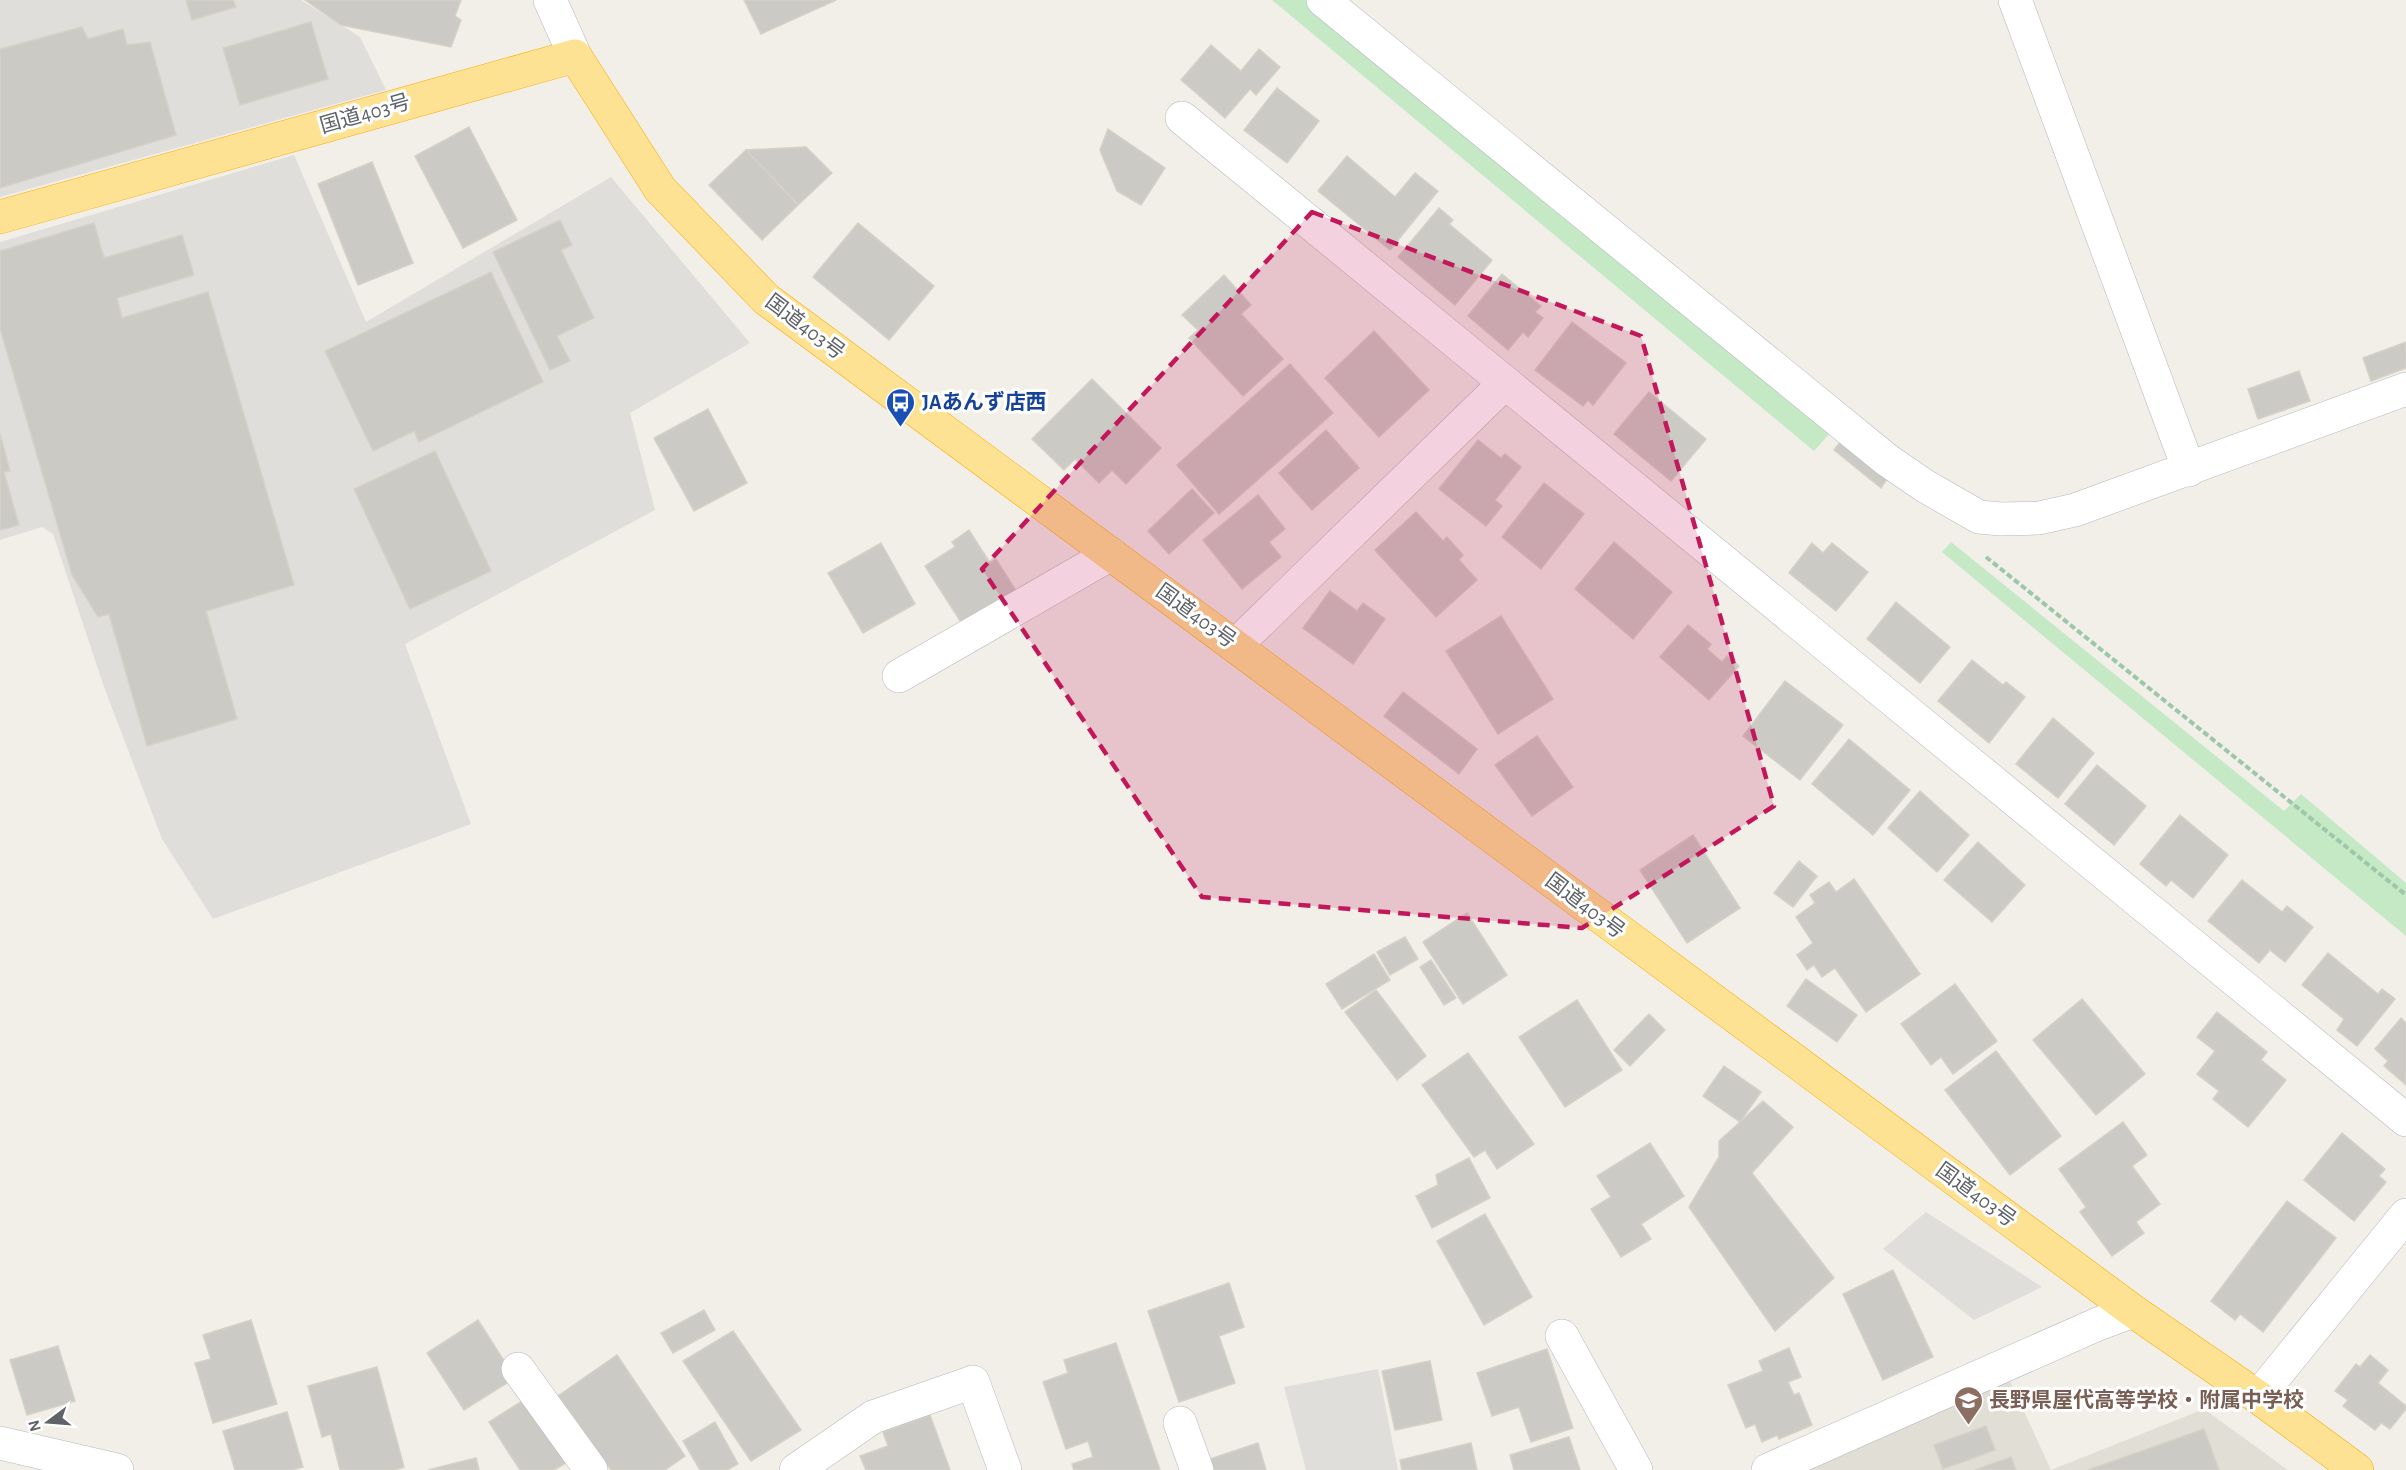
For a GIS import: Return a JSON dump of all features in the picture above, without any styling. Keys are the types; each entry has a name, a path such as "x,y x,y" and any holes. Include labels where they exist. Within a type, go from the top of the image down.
{"highway":[{"name":"国道403号","path":"0,217 574,56 660,189 766,299 2133,1311 2258,1397 2357,1470"}],"street":[{"path":"550,0 574,56"},
{"path":"1323,0 1887,460 1924,486 1979,517 2001,519 2048,516 2075,510 2406,389"},
{"path":"2015,0 2189,470"},
{"path":"1182,118 2406,1120"},
{"path":"1236,645 1505,383"},
{"path":"899,676 1111,554"},
{"path":"2258,1397 2406,1215"},
{"path":"1768,1470 2098,1324 2133,1311"},
{"path":"1562,1336 1636,1470"},
{"path":"518,1369 591,1470"},
{"path":"796,1470 873,1417 973,1382 1005,1470"},
{"path":"1180,1423 1197,1470"},
{"path":"0,1443 117,1470"}],"path":[{"path":"1979,517 1974,547 2406,896"}],"highlighted area":[{"path":"1312,212 1641,336 1774,806 1582,928 1202,897 982,569"}],"shaded area":[{"path":"0,0 301,0 360,37 386,90 0,197"},
{"path":"294,155 366,322 611,177 750,343 630,413 655,510 405,644 471,824 213,919 162,839 104,687 53,534 42,527 0,540 0,242"},
{"path":"1926,1212 2042,1287 1974,1320 1883,1249"},
{"path":"1378,1369 1398,1470 1306,1470 1284,1387"},
{"name":"長野県屋代高等学校・附属中学校","path":"2010,1381 2051,1470 1802,1470"},
{"name":"長野県屋代高等学校・附属中学校","path":"2204,1409 2288,1470 2051,1470"}],"green space":[{"path":"1272,0 1305,0 1830,433 1814,451"},
{"path":"1951,542 2284,811 2301,794 2406,883 2406,936 1942,552"}],"building":[{"path":"186,0 233,0 236,7 192,20"},
{"path":"305,0 461,0 455,16 461,20 451,47 341,25"},
{"path":"744,0 836,0 761,34"},
{"path":"311,22 328,79 240,105 223,48"},
{"path":"82,27 88,39 123,29 127,45 150,42 176,135 0,188 0,49"},
{"path":"1211,45 1241,71 1259,49 1280,67 1256,95 1250,89 1225,118 1181,80"},
{"path":"1277,88 1319,121 1287,163 1244,130"},
{"path":"469,127 517,220 463,248 415,156"},
{"path":"1108,129 1165,168 1141,205 1117,191 1100,150"},
{"path":"806,147 832,173 798,205 746,150"},
{"path":"746,150 798,205 762,240 709,185"},
{"path":"1347,156 1395,197 1415,173 1438,191 1390,250 1318,191"},
{"path":"372,162 413,263 358,285 318,184"},
{"path":"1439,208 1453,220 1449,224 1492,260 1455,305 1398,257"},
{"path":"560,220 572,245 561,250 594,318 557,336 570,361 550,370 493,252"},
{"path":"94,223 104,258 182,235 194,275 117,298 122,318 208,292 294,585 206,611 237,719 147,746 109,614 98,617 72,575 0,328 0,251"},
{"path":"858,223 934,286 889,340 813,277"},
{"path":"491,272 543,382 419,442 414,431 373,451 325,351"},
{"path":"1502,274 1541,306 1535,312 1543,318 1528,337 1523,332 1508,350 1468,316"},
{"path":"1224,275 1251,305 1241,314 1283,359 1243,396 1189,338 1198,330 1182,315"},
{"path":"1572,322 1626,363 1593,405 1588,400 1583,406 1535,370"},
{"path":"1374,331 1429,390 1379,437 1325,378"},
{"path":"2406,342 2406,368 2371,381 2363,358"},
{"path":"1290,364 1333,413 1219,514 1177,465"},
{"path":"2299,371 2310,401 2258,419 2248,389"},
{"path":"1092,379 1161,448 1126,484 1112,470 1099,483 1075,459 1064,470 1032,439"},
{"path":"1649,392 1706,439 1671,481 1614,434"},
{"path":"708,409 747,483 694,511 654,438"},
{"path":"1326,430 1359,468 1312,510 1279,473"},
{"path":"0,434 10,471 4,472 19,525 0,530"},
{"path":"1478,440 1501,458 1505,454 1521,467 1495,500 1502,506 1486,526 1439,489"},
{"path":"1841,441 1887,479 1881,488 1834,450"},
{"path":"435,451 491,571 410,609 354,489"},
{"path":"1544,483 1584,514 1541,569 1502,537"},
{"path":"1192,489 1214,513 1169,554 1148,531"},
{"path":"1258,495 1285,529 1269,542 1281,557 1242,589 1203,540"},
{"path":"1416,512 1443,541 1447,537 1463,555 1459,560 1477,580 1436,617 1375,550"},
{"path":"969,530 990,563 996,559 1017,592 964,627 925,566 955,547 952,542"},
{"path":"1614,542 1672,592 1633,639 1575,589"},
{"path":"881,543 915,604 863,633 828,573"},
{"path":"1812,543 1823,553 1832,543 1868,572 1836,611 1789,573"},
{"path":"1330,591 1357,611 1363,603 1385,619 1353,664 1303,628"},
{"path":"1896,602 1950,647 1920,683 1867,639"},
{"path":"1501,616 1553,699 1498,734 1446,651"},
{"path":"1688,625 1711,644 1707,649 1722,662 1727,656 1739,666 1709,700 1660,657"},
{"path":"1972,660 2003,685 2006,682 2025,697 1989,743 1938,701"},
{"path":"1785,681 1843,725 1800,780 1743,736"},
{"path":"1403,692 1477,749 1459,774 1384,716"},
{"path":"2053,718 2094,753 2058,798 2016,764"},
{"path":"1537,736 1573,787 1532,816 1495,765"},
{"path":"1849,739 1910,790 1873,835 1812,784"},
{"path":"2097,765 2146,806 2114,845 2065,804"},
{"path":"1920,791 1969,835 1937,872 1888,828"},
{"path":"2180,815 2228,855 2193,898 2171,880 2166,886 2140,864"},
{"path":"1693,835 1740,908 1687,943 1640,870"},
{"path":"1978,842 2025,885 1992,922 1944,880"},
{"path":"1799,861 1817,876 1793,907 1774,893"},
{"path":"1854,879 1920,974 1866,1012 1835,968 1822,977 1814,965 1807,970 1797,955 1813,943 1796,917 1815,903 1810,895 1829,882 1836,892"},
{"path":"2242,880 2282,912 2287,906 2313,927 2285,962 2270,950 2259,963 2208,921"},
{"path":"1467,913 1507,975 1463,1004 1423,942"},
{"path":"1405,937 1418,959 1390,975 1377,952"},
{"path":"2328,953 2378,994 2382,989 2395,999 2357,1046 2337,1030 2344,1019 2302,985"},
{"path":"1374,954 1390,980 1342,1009 1326,984"},
{"path":"1431,960 1456,998 1444,1005 1420,967"},
{"path":"1806,979 1857,1015 1837,1042 1787,1006"},
{"path":"1955,984 1997,1041 1953,1074 1941,1057 1931,1065 1901,1024"},
{"path":"1376,990 1426,1056 1397,1080 1345,1012"},
{"path":"2082,999 2145,1074 2096,1115 2033,1040"},
{"path":"1577,1000 1622,1070 1565,1107 1519,1037"},
{"path":"2217,1012 2267,1052 2261,1060 2286,1080 2248,1127 2213,1099 2219,1091 2197,1074 2215,1051 2197,1037"},
{"path":"1649,1014 1665,1030 1630,1066 1614,1050"},
{"path":"2401,1018 2406,1023 2406,1085 2384,1066 2388,1061 2375,1049"},
{"path":"1996,1051 2061,1136 2010,1175 1945,1090"},
{"path":"1468,1053 1534,1144 1497,1169 1485,1150 1474,1157 1422,1085"},
{"path":"1724,1066 1761,1092 1740,1122 1703,1096"},
{"path":"1763,1101 1793,1127 1752,1173 1834,1278 1775,1331 1689,1207 1719,1157 1719,1141"},
{"path":"2123,1122 2147,1155 2132,1166 2160,1204 2136,1222 2144,1233 2112,1256 2080,1212 2086,1207 2059,1169"},
{"path":"2342,1133 2385,1169 2379,1176 2386,1182 2354,1221 2304,1180"},
{"path":"1650,1143 1684,1196 1641,1224 1651,1239 1621,1257 1591,1209 1611,1197 1597,1176"},
{"path":"1469,1158 1490,1198 1432,1228 1416,1196 1438,1185 1436,1175"},
{"path":"2287,1201 2336,1238 2263,1332 2240,1314 2235,1320 2211,1301"},
{"path":"1485,1214 1532,1297 1484,1325 1437,1241"},
{"path":"1893,1270 1933,1357 1883,1380 1843,1294"},
{"path":"1229,1283 1244,1327 1219,1336 1235,1383 1179,1402 1148,1311"},
{"path":"704,1310 715,1330 673,1353 661,1333"},
{"path":"251,1320 277,1404 213,1423 195,1363 211,1359 203,1335"},
{"path":"478,1320 515,1378 464,1410 427,1353"},
{"path":"733,1331 801,1430 751,1461 683,1361"},
{"path":"1116,1343 1160,1470 1074,1470 1072,1464 1093,1457 1088,1441 1066,1449 1043,1382 1068,1373 1064,1360"},
{"path":"58,1346 75,1401 27,1415 10,1360"},
{"path":"1789,1348 1801,1377 1788,1382 1794,1395 1799,1393 1812,1425 1779,1439 1777,1435 1762,1442 1755,1424 1746,1428 1728,1385 1763,1371 1759,1361"},
{"path":"1547,1349 1573,1428 1531,1442 1519,1407 1492,1416 1477,1373"},
{"path":"617,1355 685,1456 665,1470 611,1470 558,1396"},
{"path":"2370,1355 2388,1370 2378,1383 2406,1406 2390,1429 2381,1423 2375,1430 2343,1406 2348,1400 2335,1391 2356,1364 2360,1367"},
{"path":"1430,1361 1442,1420 1395,1430 1382,1371"},
{"path":"377,1367 404,1467 395,1470 340,1470 331,1434 322,1437 308,1386"},
{"path":"527,1398 566,1463 554,1470 520,1470 489,1422"},
{"path":"287,1412 303,1467 292,1470 235,1470 223,1431"},
{"path":"930,1415 950,1470 866,1470 860,1456 888,1446 883,1432"},
{"path":"715,1422 738,1464 727,1470 700,1470 683,1441"},
{"path":"1986,1426 1995,1450 1943,1469 1934,1445"},
{"path":"2204,1429 2219,1470 2088,1470"},
{"path":"1569,1437 1580,1470 1514,1470 1510,1455"},
{"path":"1258,1443 1266,1470 1210,1470 1207,1460"},
{"path":"1471,1443 1477,1470 1402,1470 1400,1460"},
{"path":"2011,1457 2016,1470 1975,1470"},
{"path":"476,1458 479,1470 428,1470"}],"place":[{"name":"JAあんず店西","path":"901,428"},
{"name":"長野県屋代高等学校・附属中学校","path":"1968,1426"}]}
